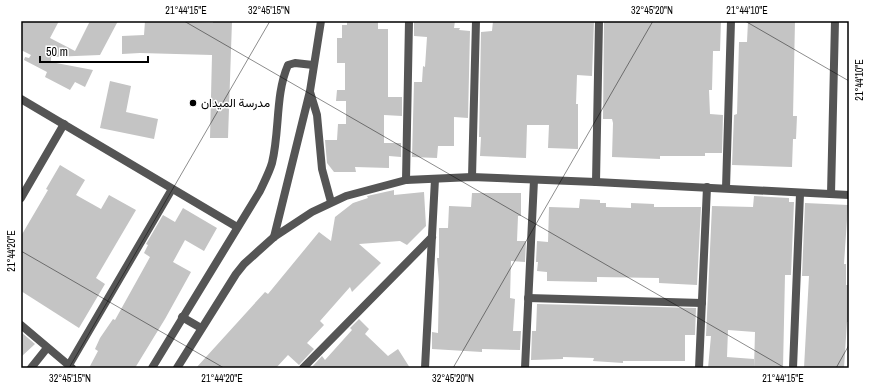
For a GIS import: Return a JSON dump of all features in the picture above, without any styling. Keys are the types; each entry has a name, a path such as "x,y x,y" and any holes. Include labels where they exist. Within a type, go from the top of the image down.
{"street":[{"path":"274,237 310,91 321,21"},
{"path":"406,180 409,21"},
{"path":"472,177 476,21"},
{"path":"596,182 599,21"},
{"path":"726,188 731,21"},
{"path":"830,194 835,21"},
{"path":"152,368 260,191 272,163 283,85 288,65 295,62 313,65"},
{"path":"310,91 317,115 322,169 331,202"},
{"path":"21,99 237,228"},
{"path":"21,198 64,124"},
{"path":"177,368 201,328 241,268 274,237 296,221 331,202 406,180 472,177 726,188 800,194 849,195"},
{"path":"425,368 435,178"},
{"path":"525,368 534,180"},
{"path":"699,368 707,188"},
{"path":"21,325 71,367 172,189"},
{"path":"793,368 800,194"},
{"path":"303,368 432,237"},
{"path":"528,298 702,302"},
{"path":"182,317 201,328"},
{"path":"31,368 47,348"}],"building":[{"path":"21,21 59,21 50,38 75,51 90,21 118,21 100,55 51,57 51,62 93,70 85,87 75,82 70,90 45,77 47,72 24,60 25,57 29,58 31,55 21,50"},
{"path":"145,21 213,23 213,21 232,21 228,138 210,138 212,55 122,54 122,36 144,35"},
{"path":"347,21 378,21 378,29 388,29 388,97 402,97 402,116 384,115 384,143 401,143 401,157 389,156 389,168 355,167 356,172 334,172 327,163 325,140 337,140 338,124 346,124 346,101 336,101 337,90 345,90 345,63 337,63 337,38 342,38 342,25 347,25"},
{"path":"414,21 455,21 454,28 470,31 468,118 454,117 454,146 438,146 437,158 412,157 414,82 422,82 423,66 425,67 427,37 414,36"},
{"path":"493,21 594,21 592,76 577,75 576,104 578,104 578,149 548,148 549,125 527,125 526,158 480,156 481,32 492,31"},
{"path":"604,21 721,21 720,51 713,51 712,90 709,90 710,114 723,115 722,153 705,153 705,156 660,156 660,159 612,157 613,123 612,119 603,119"},
{"path":"748,21 795,21 793,116 797,116 796,139 793,139 792,167 732,165 734,115 737,114 739,42 747,42"},
{"path":"110,81 131,86 126,112 158,119 154,139 100,128"},
{"path":"60,165 85,180 76,195 101,209 109,195 136,210 96,278 105,284 79,328 21,291 21,236 48,190 46,189"},
{"path":"394,190 394,195 424,192 426,226 407,245 400,241 359,244 381,263 352,292 350,287 320,321 324,325 307,343 314,349 299,365 288,355 276,368 196,368 265,292 268,294 319,232 331,241 335,217 353,203 368,198 367,196"},
{"path":"472,193 521,193 521,216 518,216 517,241 526,241 525,262 511,261 510,298 515,299 513,331 521,331 520,350 482,349 482,352 432,349 432,332 438,333 439,282 437,258 439,258 439,228 448,228 449,206 471,207"},
{"path":"754,196 789,198 789,202 794,202 791,275 785,275 783,368 754,368 708,368 711,336 706,336 712,206 753,207","holes":["728,330 755,332 754,368 754,359 727,357"]},
{"path":"580,199 600,200 600,203 606,203 606,207 631,208 631,203 654,204 654,207 701,207 697,285 659,283 659,278 597,277 597,282 547,281 547,272 537,271 538,262 536,262 537,241 548,242 549,207 579,208"},
{"path":"805,203 848,205 844,264 846,264 846,285 849,285 849,322 847,322 844,368 804,368 809,276 802,276"},
{"path":"183,208 217,228 204,251 185,240 173,262 191,272 165,319 135,368 89,368 98,351 95,349 100,338 113,319 115,320 150,257 144,253 148,245 146,244 163,215 175,222"},
{"path":"537,304 696,308 695,335 685,335 685,361 623,361 623,363 593,361 594,358 563,357 563,359 531,360 532,331 536,331"},
{"path":"359,319 369,329 365,334 388,356 398,349 410,368 311,368 322,356 325,360 352,330 350,328"},
{"path":"21,332 35,344 21,357"}],"place":[{"name":"مدرسة الميدان","path":"193,103"}]}
